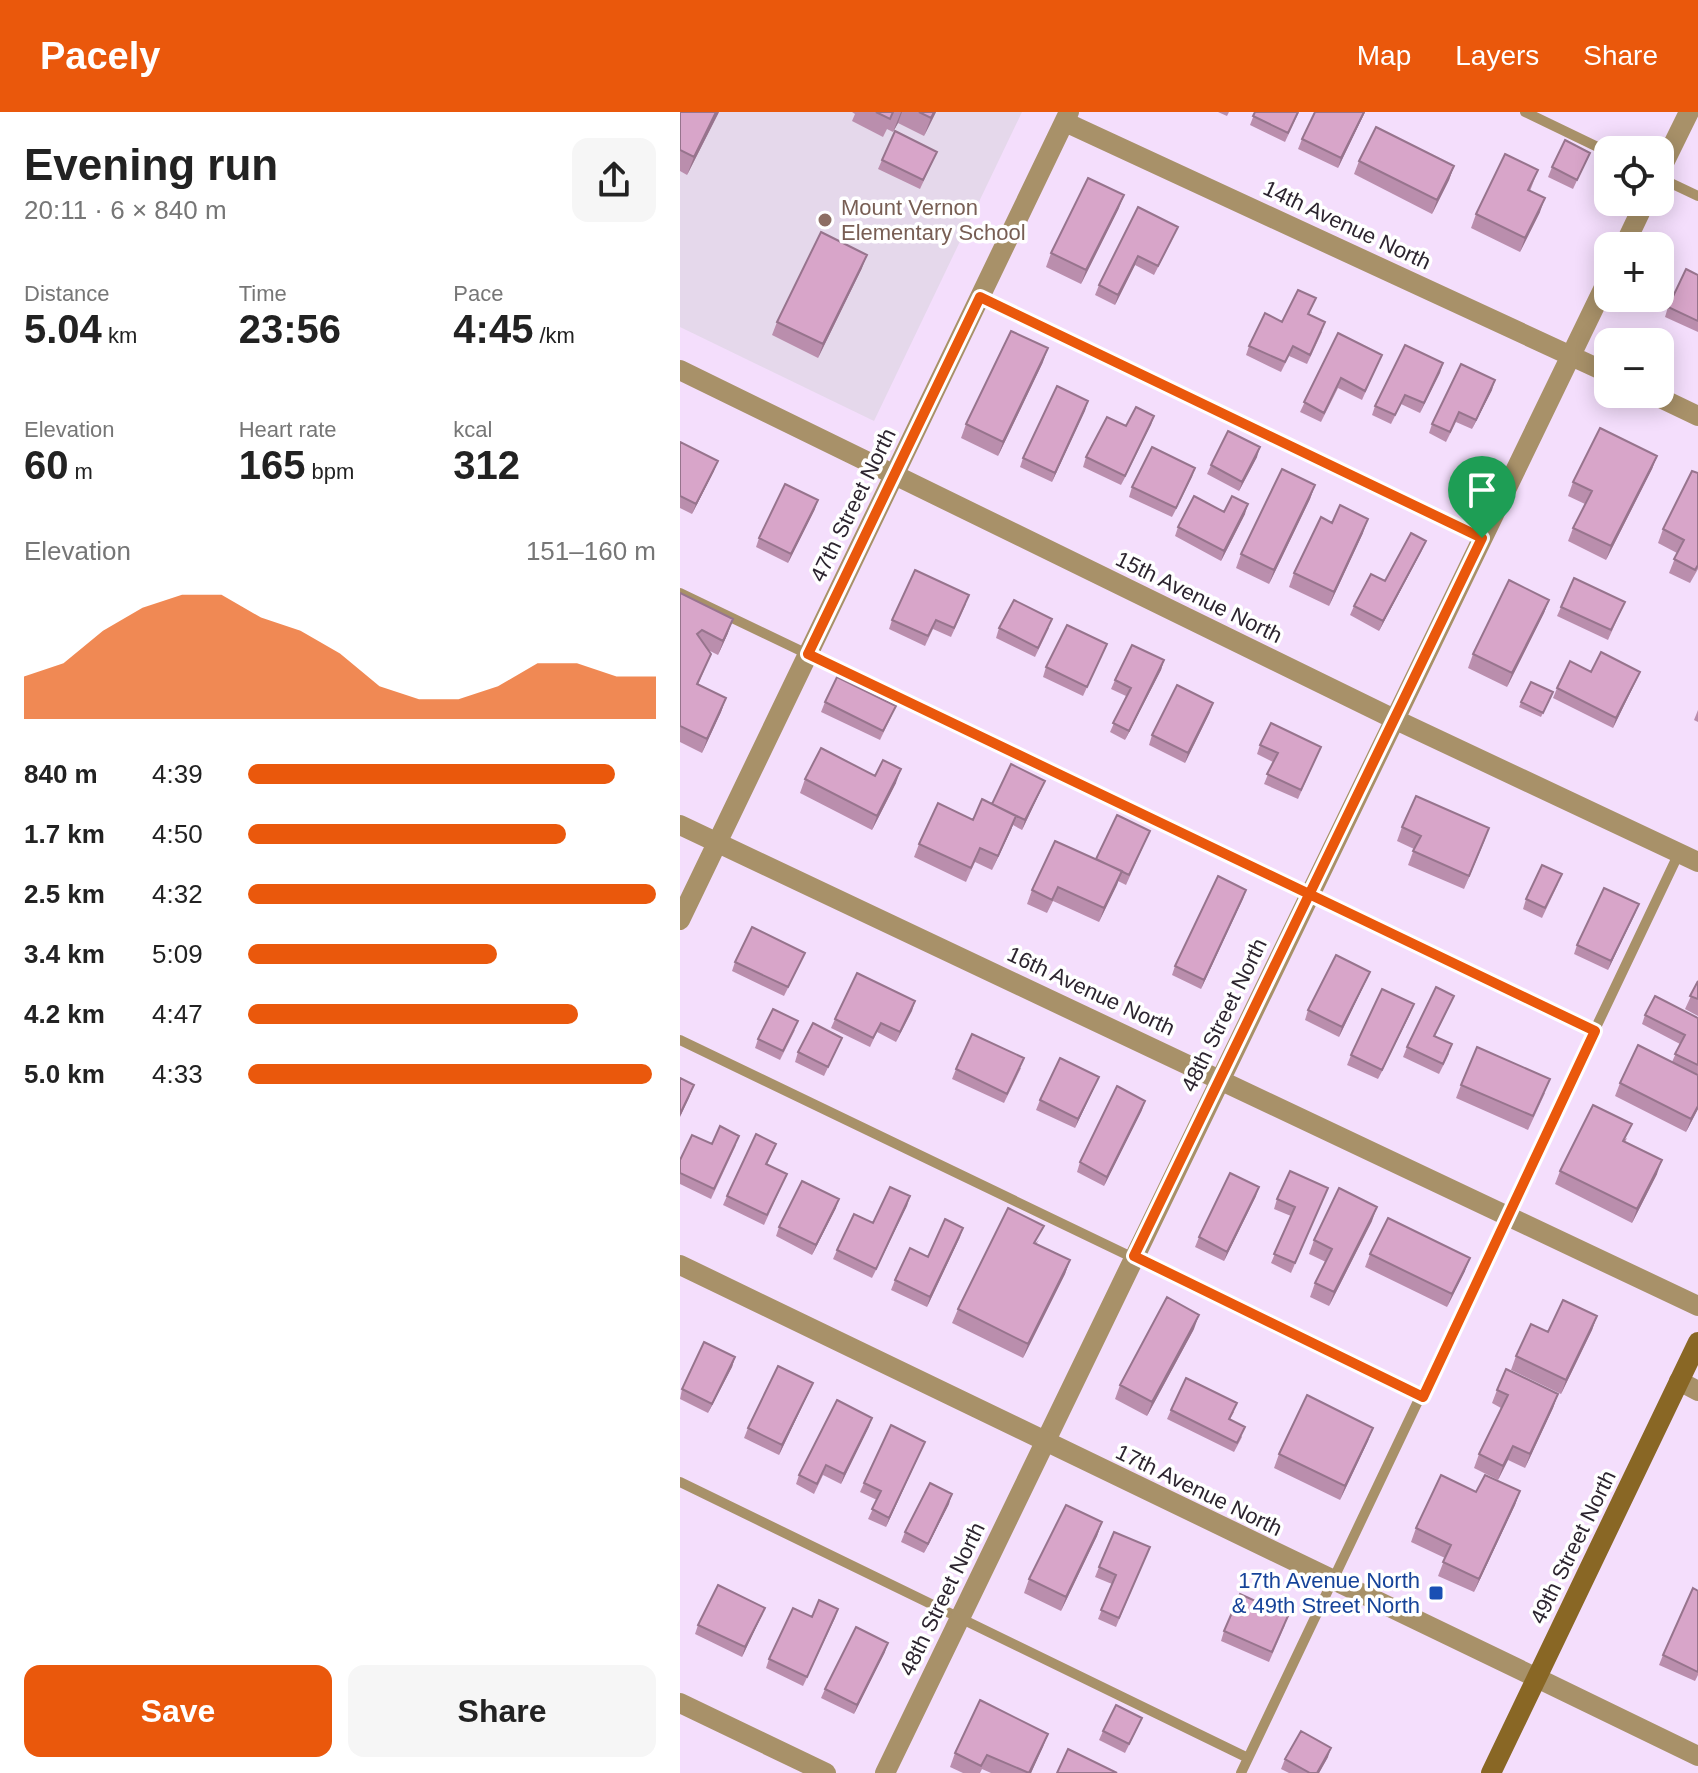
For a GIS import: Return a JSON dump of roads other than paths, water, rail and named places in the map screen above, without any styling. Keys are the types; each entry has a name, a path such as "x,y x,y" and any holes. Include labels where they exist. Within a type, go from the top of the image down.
{"main road":[{"name":"49th Street North","path":"1491,1773 1689,1386 1698,1342"}],"street":[{"path":"1674,143 1689,112"},
{"name":"47th Street North","path":"680,920 1067,117"},
{"name":"14th Avenue North","path":"1067,117 1594,366"},
{"name":"48th Street North","path":"885,1773 1594,308"},
{"name":"15th Avenue North","path":"680,370 1394,719 1698,862"},
{"path":"1674,405 1698,416"},
{"name":"16th Avenue North","path":"680,825 1698,1306"},
{"name":"17th Avenue North","path":"680,1265 1698,1756"},
{"path":"680,1703 826,1773"}],"lane":[{"path":"1525,112 1594,145"},
{"path":"1674,185 1698,196"},
{"path":"980,297 1482,538"},
{"path":"680,593 1595,1031"},
{"path":"1241,1773 1423,1397 1679,853"},
{"path":"680,1040 1423,1397"},
{"path":"680,1482 1248,1758"}],"place":[{"name":"Mount Vernon Elementary School","path":"825,220"},
{"name":"17th Avenue North & 49th Street North","path":"1436,1593"}]}
